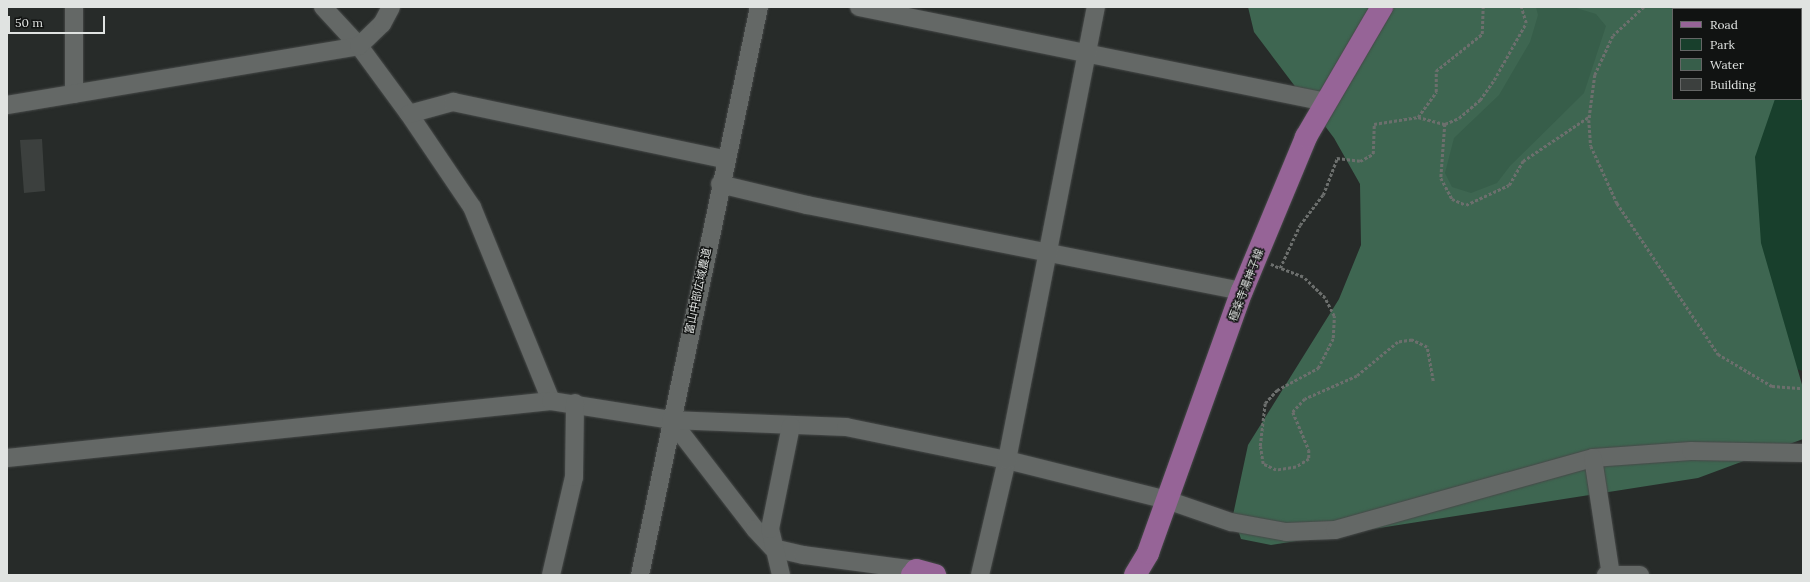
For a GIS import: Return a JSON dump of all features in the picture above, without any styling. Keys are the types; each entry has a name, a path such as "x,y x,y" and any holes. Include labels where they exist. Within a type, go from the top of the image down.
{"main road":[{"name":"極楽寺湯神子線","path":"1135,575 1148,554 1166,500 1242,291 1306,137 1382,7"}],"street":[{"path":"74,7 74,94"},
{"path":"323,7 359,46 409,114 472,208 551,401"},
{"path":"7,105 359,46 382,24 391,7"},
{"name":"富山中部広域農道","path":"640,575 724,159 759,7"},
{"path":"859,7 1326,102"},
{"path":"980,575 1007,460 1024,358 1048,251 1096,7"},
{"path":"409,114 453,102 724,159"},
{"path":"720,184 807,205 1048,251 1242,291"},
{"path":"7,458 551,401 575,403 671,420 846,427 1007,460 1166,500 1231,522 1286,532 1335,530 1593,458 1677,452 1803,453"},
{"path":"551,575 574,477 575,403"},
{"path":"671,420 755,530 773,548 804,555 921,573"},
{"path":"781,575 773,548 770,529 791,426"},
{"path":"1593,458 1609,574 1640,575"}],"path":[{"path":"1418,117 1436,92 1436,70 1482,34 1483,7"},
{"path":"1433,381 1427,347 1412,340 1398,342 1358,376 1305,399 1293,412 1308,450 1308,459 1296,467 1276,470 1263,464 1260,446 1265,403 1277,390 1318,368 1333,338 1334,316 1325,298 1303,277 1280,268 1300,225 1323,195 1337,158 1360,162 1373,154 1374,124 1418,117 1445,124 1480,100 1494,80 1526,23 1521,7"},
{"path":"1644,7 1613,36 1595,75 1590,116 1591,146 1617,203 1718,354 1772,386 1803,388"},
{"path":"1445,124 1441,178 1452,199 1466,205 1509,185 1524,161 1590,116"}],"green space":[{"path":"1802,62 1803,371 1746,354 1673,100 1802,100"}],"shaded area":[{"path":"1248,7 1803,7 1802,28 1802,8 1672,8 1672,100 1775,100 1755,157 1761,243 1803,388 1803,439 1698,478 1271,545 1241,539 1233,515 1248,445 1339,299 1361,245 1360,184 1334,138 1254,32"}],"water":[{"path":"1536,7 1573,7 1596,14 1606,26 1584,93 1510,166 1497,183 1471,193 1452,187 1445,173 1454,138 1499,95 1530,42 1538,15"}],"building":[{"path":"42,139 45,191 24,193 20,140"}]}
